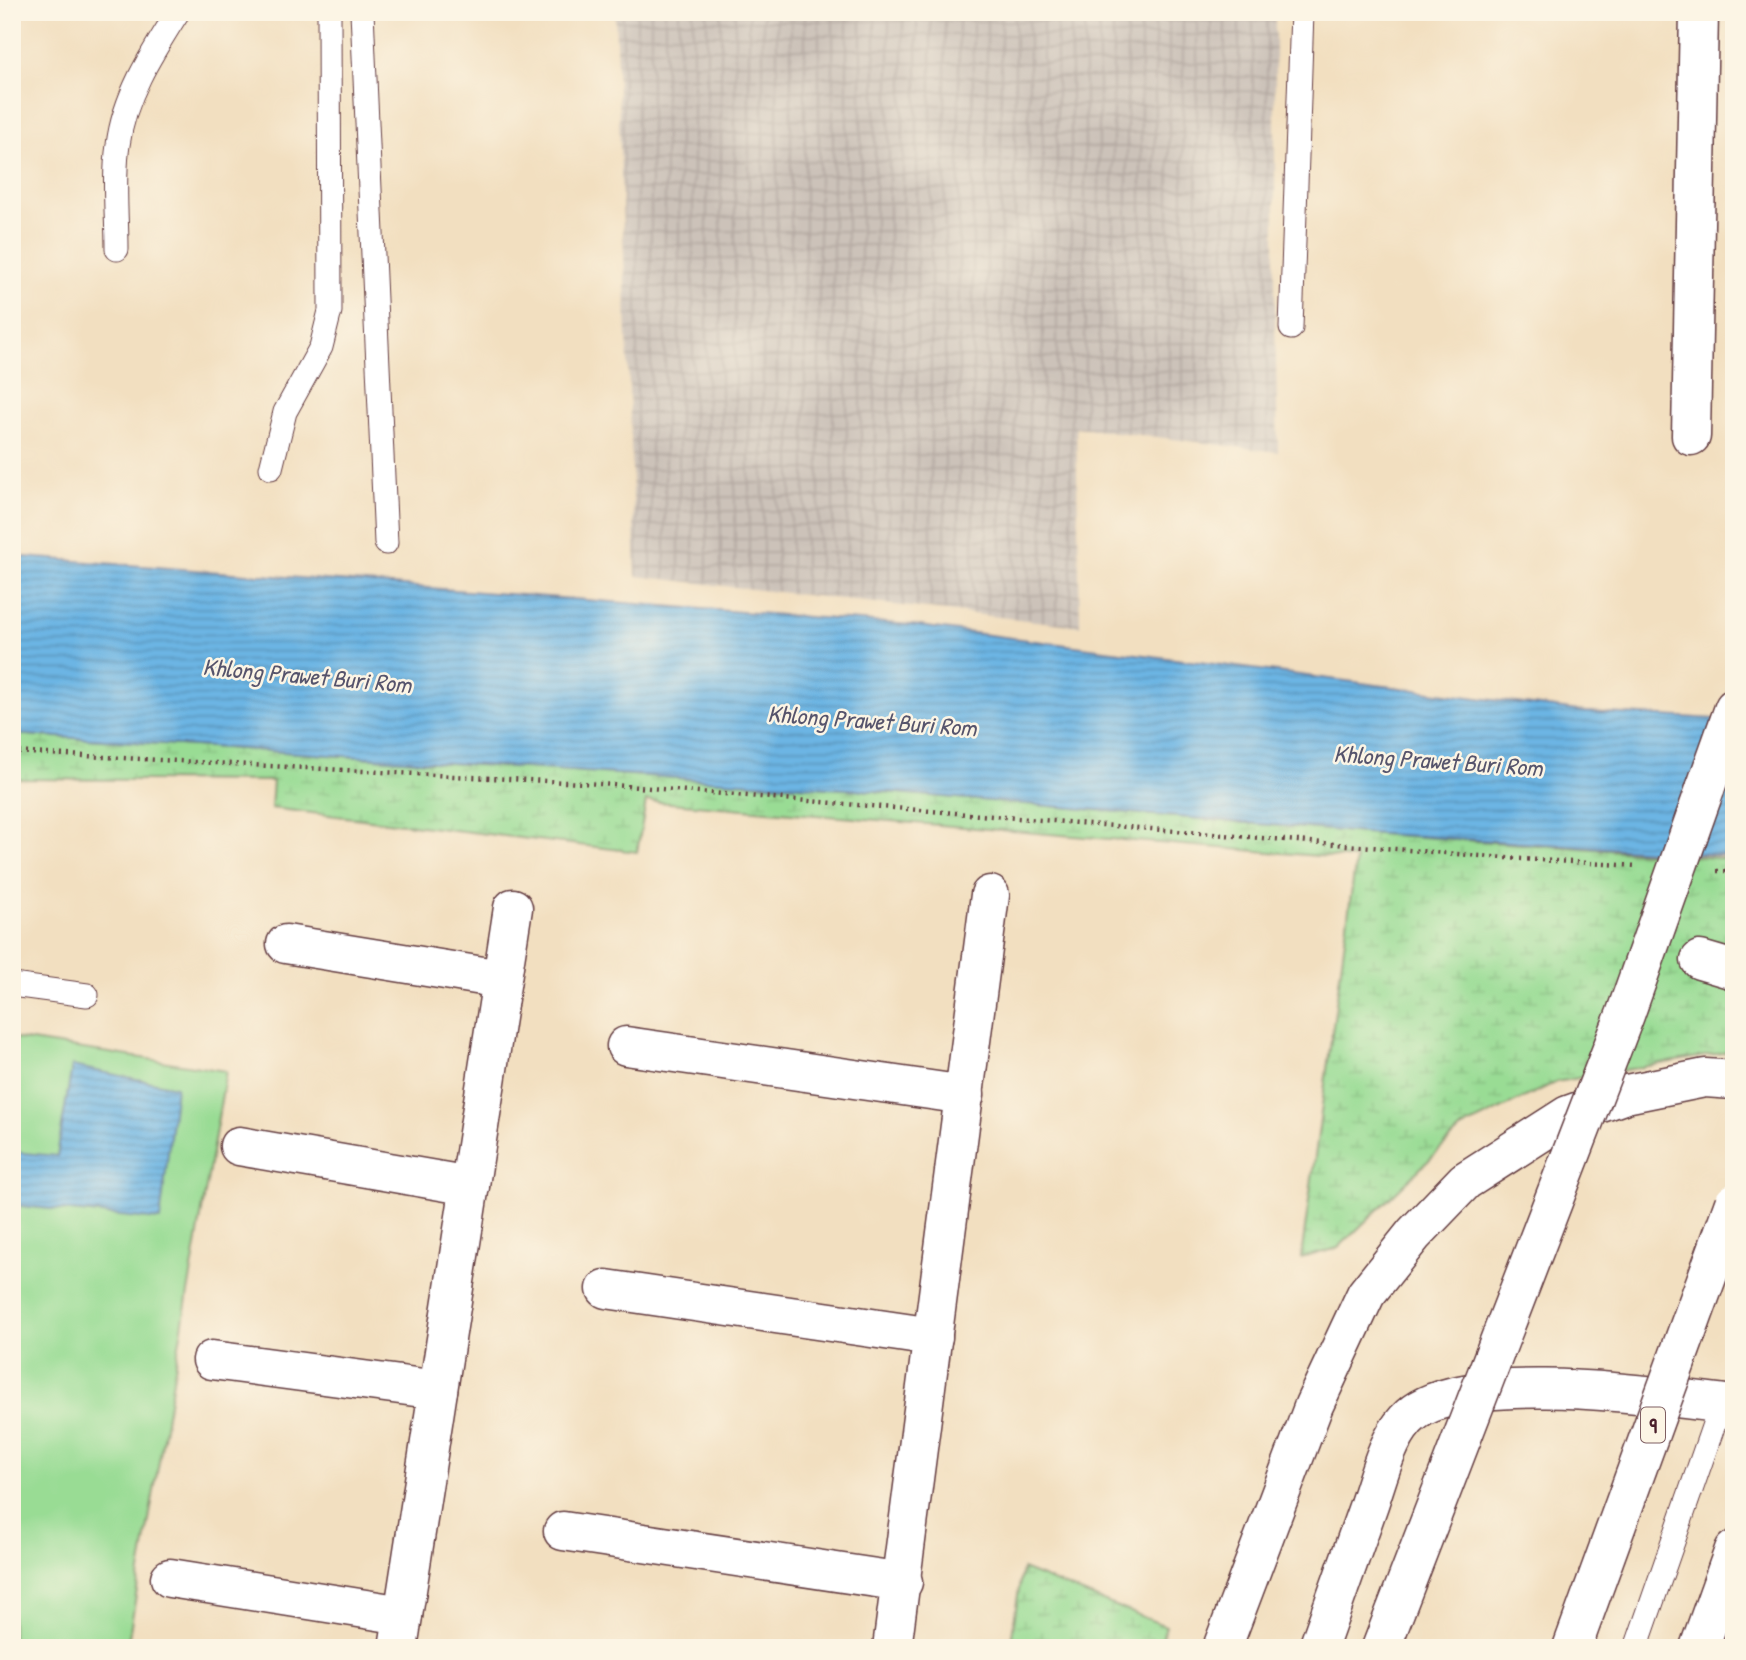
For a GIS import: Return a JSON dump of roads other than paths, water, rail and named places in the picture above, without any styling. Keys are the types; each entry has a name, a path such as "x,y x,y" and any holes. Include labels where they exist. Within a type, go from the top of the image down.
{"main road":[{"path":"1691,436 1699,12"},
{"path":"1381,1648 1625,1015 1734,708"},
{"path":"892,1648 903,1583 990,895"},
{"path":"170,1578 400,1631 513,908"},
{"path":"286,944 501,979"},
{"path":"626,1046 965,1095"},
{"path":"1222,1648 1314,1405 1366,1294 1414,1234 1465,1181 1568,1115 1626,1094 1705,1078 1734,1080"},
{"path":"239,1146 470,1186"},
{"name":"9","path":"1572,1648 1734,1203"},
{"path":"606,1289 933,1337"},
{"path":"212,1360 438,1390"},
{"path":"1318,1648 1383,1464 1397,1433 1418,1409 1471,1393 1575,1387 1727,1404"},
{"path":"563,1531 903,1583"},
{"path":"1699,1648 1734,1550"}],"lane":[{"path":"117,249 118,146 126,110 147,60 178,12"},
{"path":"271,468 285,412 321,347 330,311 329,12"},
{"path":"362,12 386,543"},
{"path":"1291,328 1302,12"},
{"path":"12,985 87,995"},
{"path":"1636,1648 1727,1404"}],"water":[{"name":"Khlong Prawet Buri Rom","path":"12,556 911,625 1586,712 1734,720 1734,856 1365,833 875,791 12,734"},
{"path":"72,1066 176,1087 160,1220 12,1205 12,1152 57,1156"}]}
